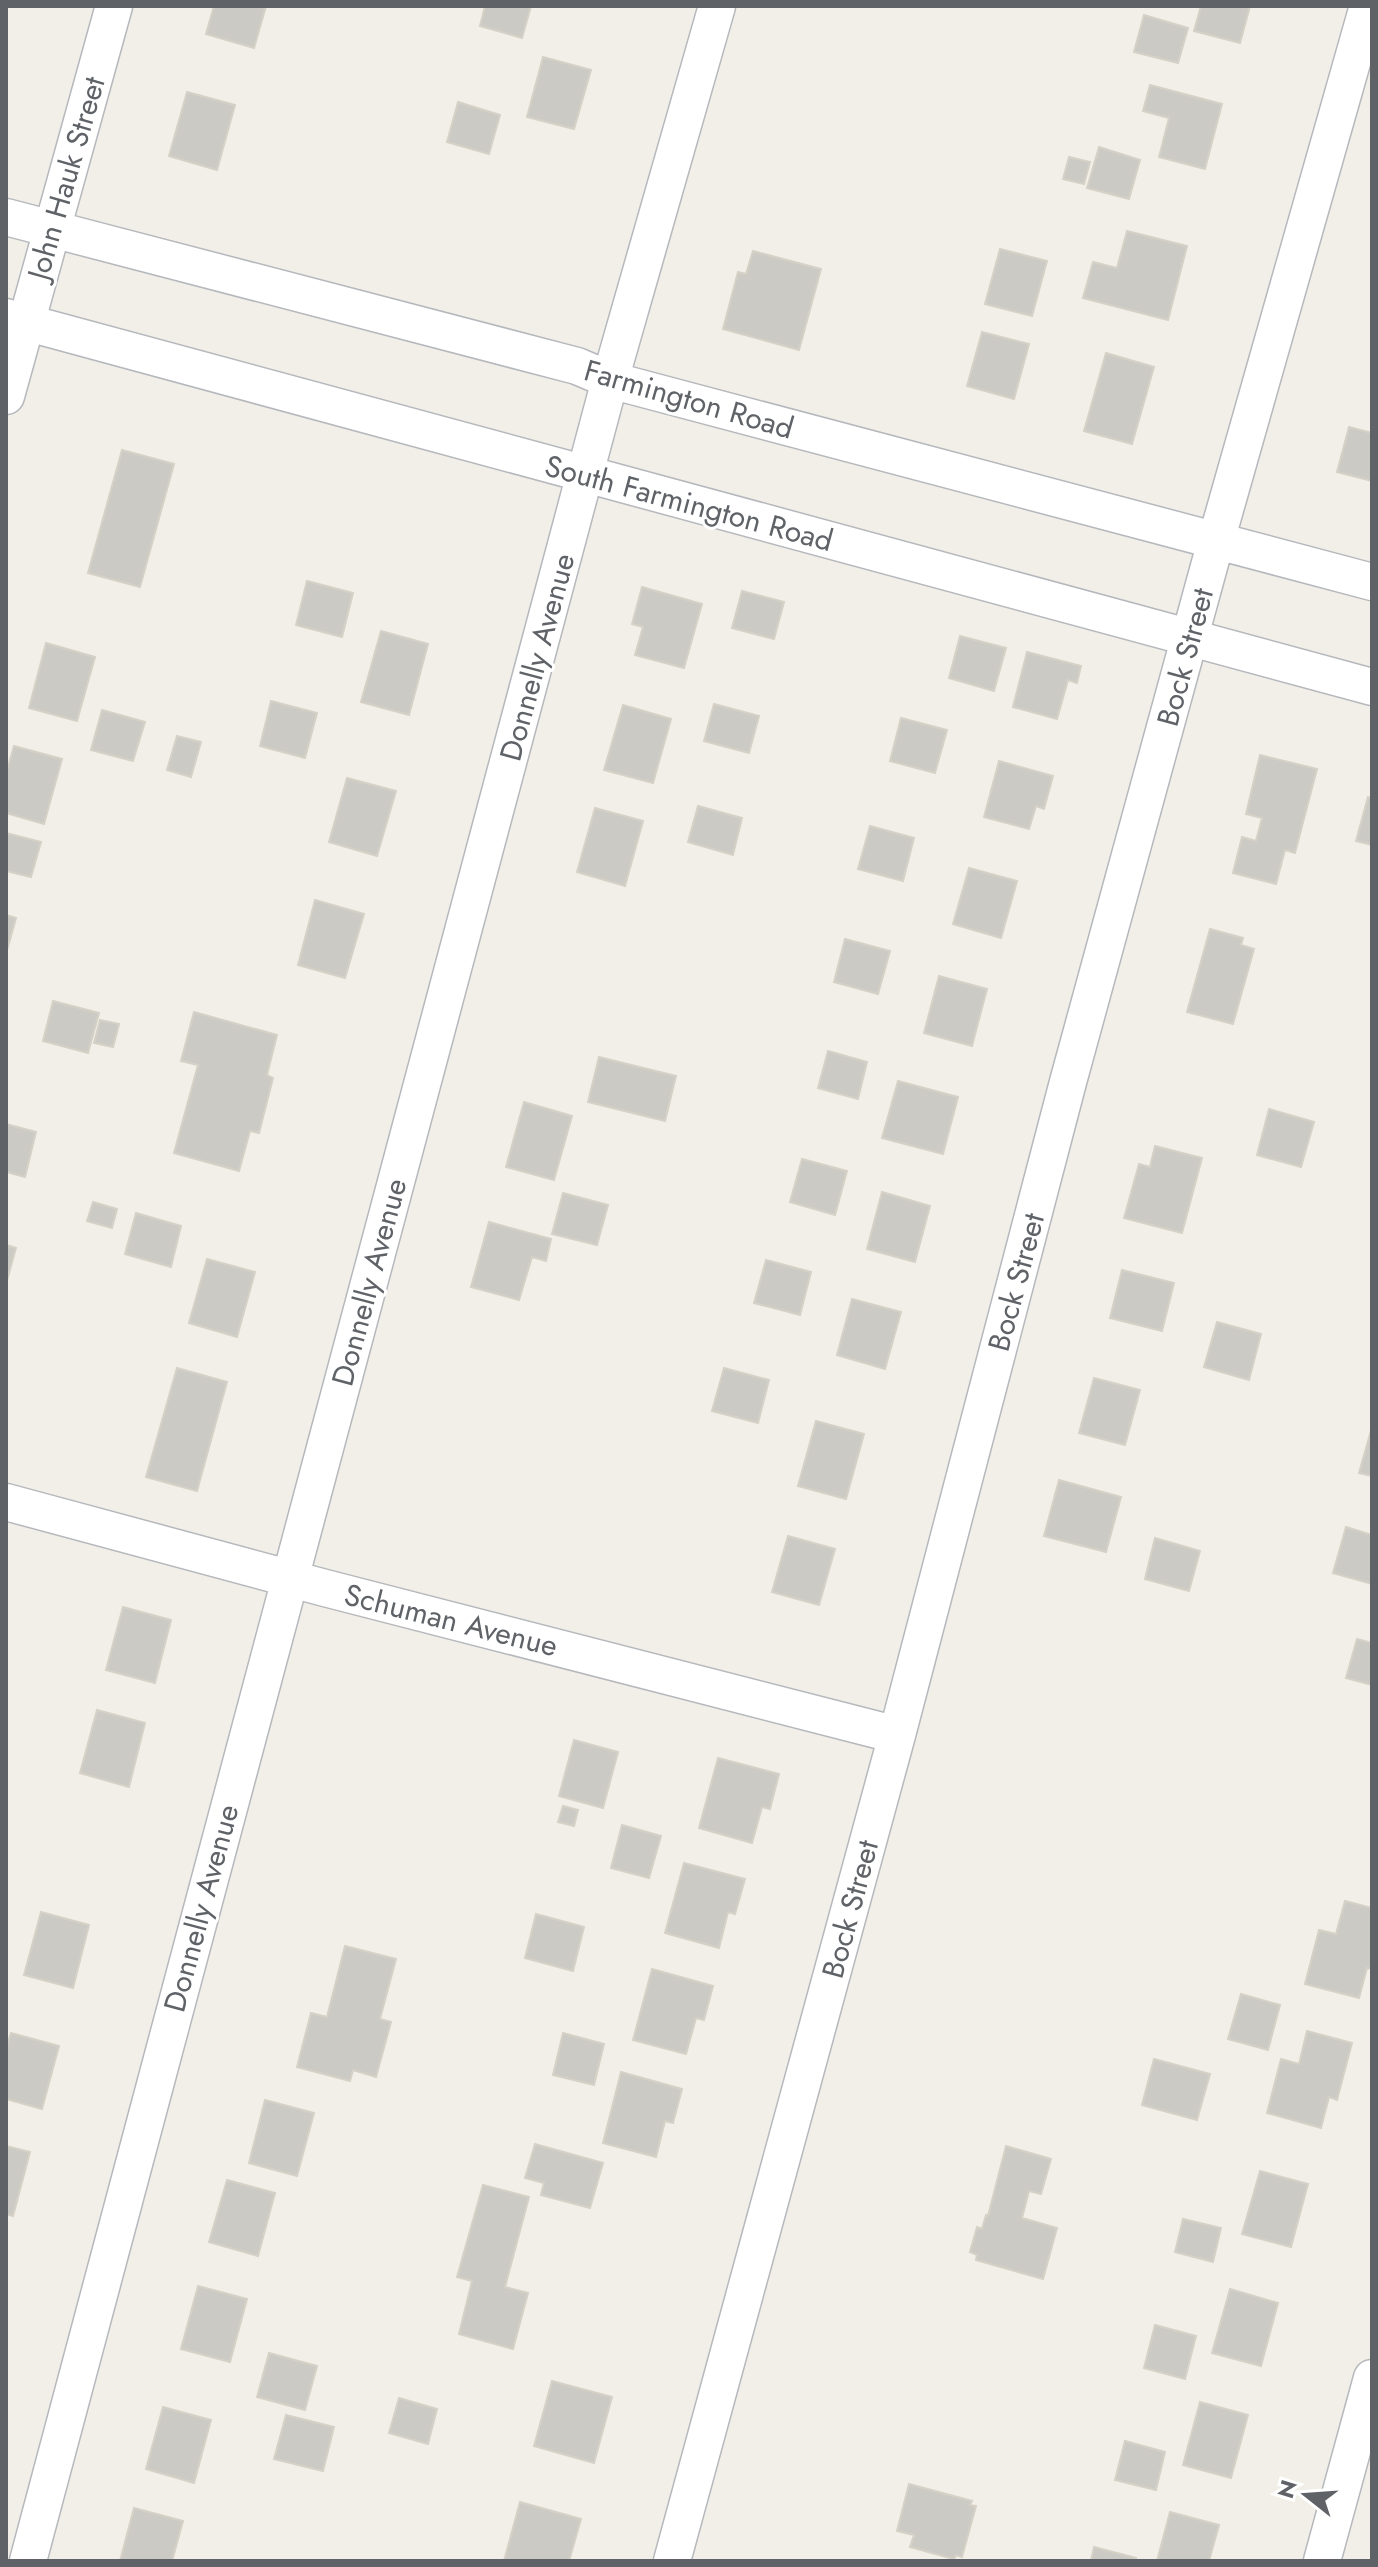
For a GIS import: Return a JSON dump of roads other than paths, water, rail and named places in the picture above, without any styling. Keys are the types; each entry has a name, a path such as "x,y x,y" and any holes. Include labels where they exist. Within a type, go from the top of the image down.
{"street":[{"name":"John Hauk Street","path":"6,396 16,320 51,229 114,6"},
{"name":"Donnelly Avenue","path":"28,2561 610,380 717,6"},
{"name":"Bock Street","path":"672,2561 897,1735 1072,1067 1216,541 1368,6"},
{"name":"Farmington Road","path":"6,217 577,366 610,380 1372,582"},
{"name":"South Farmington Road","path":"16,320 1372,687"},
{"name":"Schuman Avenue","path":"6,1502 290,1579 897,1735"},
{"path":"1322,2561 1370,2398"}]}
